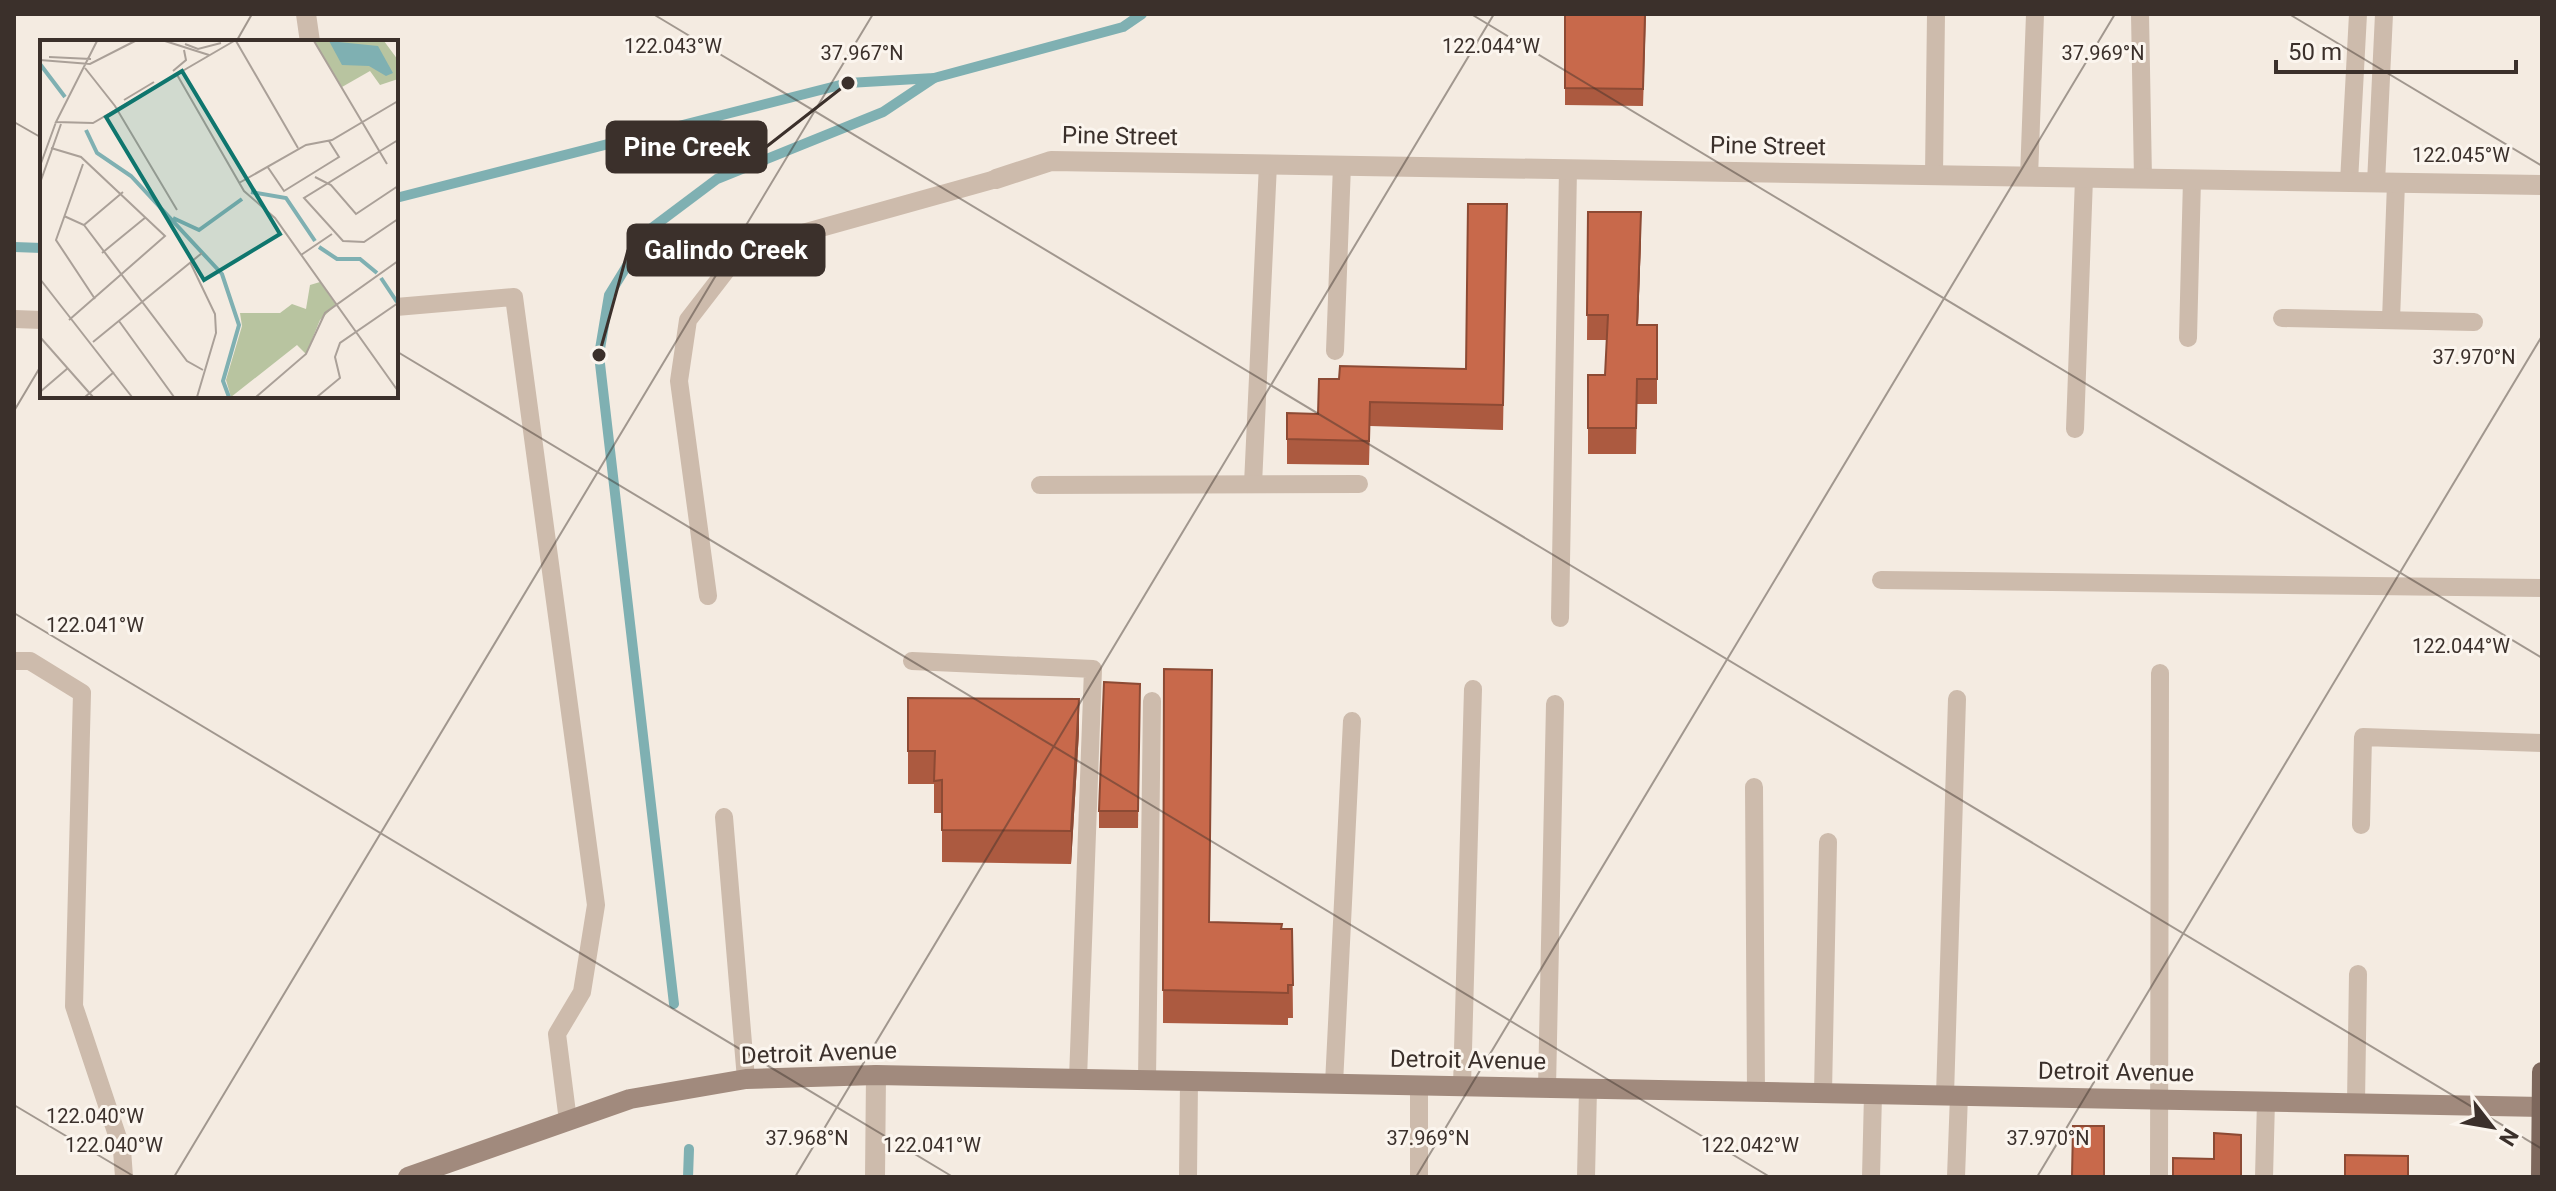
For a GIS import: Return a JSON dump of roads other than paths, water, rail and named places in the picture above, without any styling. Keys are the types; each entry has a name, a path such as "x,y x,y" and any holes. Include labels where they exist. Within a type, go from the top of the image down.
{"main road":[{"path":"2541,1177 2542,1072"}],"street":[{"path":"306,14 310,40"},
{"name":"Pine Street","path":"996,179 1051,161 2542,185"},
{"path":"875,1177 876,1075"},
{"name":"Detroit Avenue","path":"408,1177 630,1099 746,1079 876,1075 2542,1107"}],"lane":[{"path":"1934,175 1936,14"},
{"path":"2029,177 2035,14"},
{"path":"2140,14 2143,179"},
{"path":"2349,182 2358,14"},
{"path":"2384,14 2391,320"},
{"path":"1253,484 1268,164"},
{"path":"1335,351 1342,165"},
{"path":"1560,618 1568,169"},
{"path":"2075,429 2084,178"},
{"path":"708,596 679,381 688,320 742,250 996,179"},
{"path":"2188,338 2192,179"},
{"path":"398,307 514,297 596,905 582,992 557,1034 568,1121"},
{"path":"2282,318 2474,322"},
{"path":"14,319 40,320"},
{"path":"1040,485 1359,484"},
{"path":"1881,580 2542,588"},
{"path":"14,661 30,661 82,693 74,1006 122,1150 124,1177"},
{"path":"912,661 1093,669 1078,1079"},
{"path":"2159,1177 2160,673"},
{"path":"1462,1086 1473,689"},
{"path":"1956,1177 1952,1096 1957,699"},
{"path":"1147,1080 1152,701"},
{"path":"1547,1088 1555,704"},
{"path":"1334,1084 1352,721"},
{"path":"2361,825 2363,737 2542,743"},
{"path":"1754,787 1756,1092"},
{"path":"724,817 746,1079"},
{"path":"1823,1093 1828,842"},
{"path":"2356,1103 2358,974"},
{"path":"1188,1177 1189,1081"},
{"path":"1419,1085 1419,1177"},
{"path":"1586,1177 1588,1089"},
{"path":"1871,1177 1873,1094"},
{"path":"2264,1177 2266,1101"}],"waterway":[{"path":"398,197 848,83 934,78 1123,27 1142,14"},
{"path":"674,1004 599,355 609,295 649,230 717,179 883,112 934,78"},
{"path":"14,247 40,248"},
{"path":"688,1177 689,1149"}],"place":[{"name":"Pine Creek","path":"848,83"},
{"name":"Galindo Creek","path":"599,355"}]}
